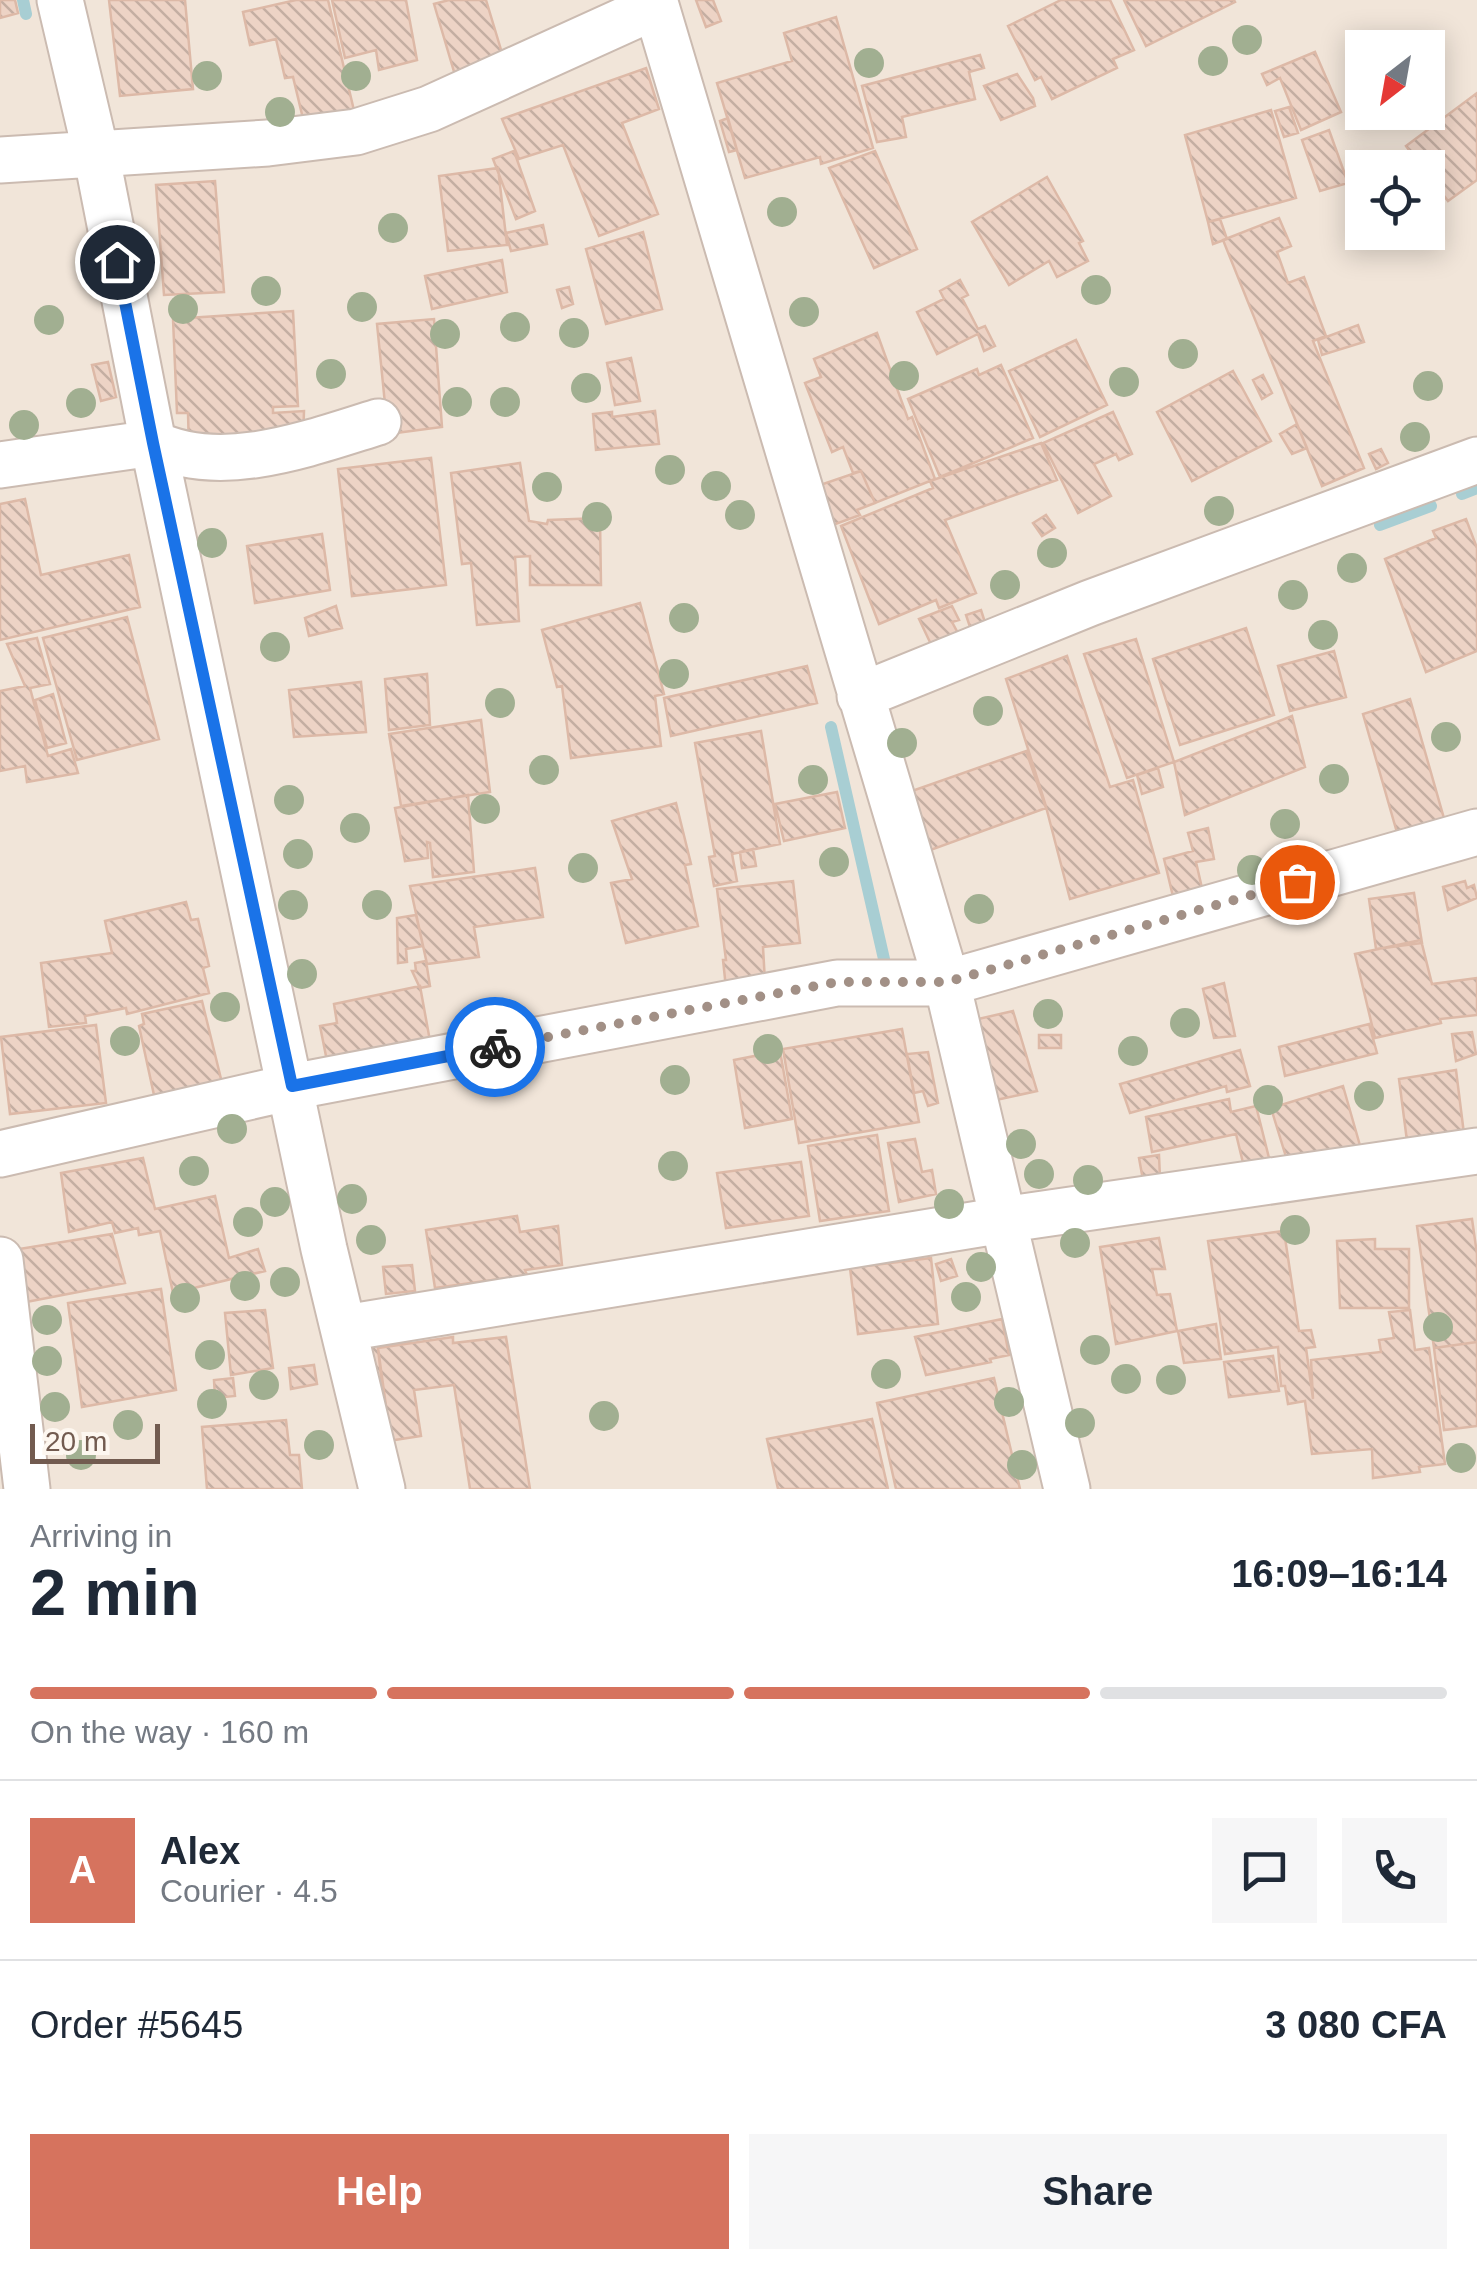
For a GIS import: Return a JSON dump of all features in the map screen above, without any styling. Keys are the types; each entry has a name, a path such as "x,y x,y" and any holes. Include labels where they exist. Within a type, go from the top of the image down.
{"street":[{"path":"60,0 96,153 153,443 324,1249 382,1489"},
{"path":"0,160 268,142 356,132 429,109 655,3 947,982 1067,1489"},
{"path":"0,465 153,443 176,454 246,454 300,446 378,422"},
{"path":"860,696 1090,604 1477,460"},
{"path":"0,1154 292,1086 837,982 947,982 1477,832"},
{"path":"346,1328 1003,1220 1477,1151"},
{"path":"0,1260 27,1489"}],"shaded area":[{"path":"0,0 1477,0 1477,1489 0,1489"}],"building":[{"path":"0,0 15,0 18,13 0,18"},
{"path":"109,0 185,0 193,89 120,96"},
{"path":"296,0 328,0 356,119 306,131 293,77 285,78 276,39 250,45 243,12"},
{"path":"332,0 406,0 417,60 379,70 376,50 345,58"},
{"path":"486,0 505,63 455,75 434,4"},
{"path":"696,0 713,0 721,21 706,27"},
{"path":"1061,0 1110,0 1134,50 1113,59 1117,68 1052,99 1041,77 1035,80 1008,26"},
{"path":"1124,0 1234,0 1235,2 1146,46"},
{"path":"836,17 873,148 821,164 820,157 745,178 717,83 792,61 784,33"},
{"path":"1315,52 1341,112 1301,130 1280,78 1267,85 1262,74"},
{"path":"980,55 984,68 969,72 975,99 902,117 906,137 877,142 862,86"},
{"path":"646,68 659,109 622,123 658,214 599,236 563,145 519,159 502,119"},
{"path":"1017,74 1035,106 1001,120 984,86"},
{"path":"1477,93 1477,180 1448,201 1445,150 1409,150 1406,146 1427,130 1445,130 1445,117"},
{"path":"1289,107 1298,133 1284,137 1275,111"},
{"path":"1271,110 1296,198 1208,222 1185,135"},
{"path":"728,118 737,150 729,152 720,121"},
{"path":"1329,130 1345,184 1320,191 1302,140"},
{"path":"514,151 535,211 516,219 493,159"},
{"path":"875,151 917,249 874,268 829,168"},
{"path":"498,168 507,245 448,251 439,176"},
{"path":"1047,177 1083,241 1079,243 1088,261 1057,277 1049,261 1009,285 972,222"},
{"path":"215,181 224,292 164,295 156,185"},
{"path":"1279,218 1291,246 1277,252 1288,283 1304,277 1326,336 1313,341 1364,468 1322,486 1223,240"},
{"path":"1220,219 1227,239 1213,244 1208,222"},
{"path":"543,225 547,244 511,251 506,233"},
{"path":"643,232 662,309 606,324 586,249"},
{"path":"502,260 507,292 432,309 425,276"},
{"path":"960,280 968,295 962,298 978,329 985,326 995,346 984,351 978,334 937,354 917,312 944,299 940,291"},
{"path":"569,287 573,304 562,308 557,290"},
{"path":"293,311 298,406 273,407 273,413 304,411 303,440 189,450 188,413 177,413 173,319"},
{"path":"434,319 442,427 388,434 377,324"},
{"path":"1358,325 1364,342 1322,355 1318,340"},
{"path":"877,333 935,479 875,503 861,471 853,473 843,447 832,452 805,383 821,377 814,359"},
{"path":"1076,340 1107,405 1040,437 1009,371"},
{"path":"631,358 640,401 615,405 607,363"},
{"path":"108,362 116,397 101,401 92,365"},
{"path":"1001,365 1033,438 940,477 908,399 977,369 979,375"},
{"path":"1233,371 1271,441 1192,481 1157,412"},
{"path":"1263,375 1272,393 1262,399 1253,380"},
{"path":"655,411 659,444 596,450 593,414 612,412 612,417"},
{"path":"1113,412 1132,454 1119,460 1116,454 1094,464 1111,496 1078,513 1043,443"},
{"path":"1297,424 1307,448 1292,454 1280,434"},
{"path":"1041,443 1057,480 945,520 976,593 939,608 936,600 879,624 841,526 933,488 930,481"},
{"path":"1381,449 1388,463 1376,469 1369,454"},
{"path":"431,458 446,585 352,596 338,469"},
{"path":"520,463 529,521 547,524 548,520 600,518 601,585 530,585 530,556 515,557 519,621 477,625 471,563 462,564 451,473"},
{"path":"861,471 875,503 857,510 860,515 833,525 820,485"},
{"path":"25,499 41,575 129,555 140,607 0,640 0,504"},
{"path":"1046,515 1055,528 1042,536 1033,523"},
{"path":"1466,519 1477,548 1477,651 1426,672 1385,559 1436,538 1433,531"},
{"path":"322,534 330,590 255,603 247,546"},
{"path":"640,603 664,694 655,696 661,746 571,758 562,686 557,687 542,630"},
{"path":"336,606 342,628 309,636 305,618"},
{"path":"952,606 959,620 952,622 965,646 937,657 919,619"},
{"path":"981,610 988,632 973,636 966,615"},
{"path":"127,617 159,739 77,760 43,638"},
{"path":"1246,628 1274,715 1180,745 1153,659"},
{"path":"37,638 50,684 30,688 48,756 71,749 78,773 27,782 25,766 0,771 0,691 25,686 7,644"},
{"path":"1136,639 1174,762 1127,778 1084,654"},
{"path":"1334,651 1346,697 1290,711 1278,666"},
{"path":"1067,656 1110,787 1133,780 1159,873 1070,899 1006,679"},
{"path":"807,666 817,703 671,736 664,698"},
{"path":"427,674 430,725 389,730 385,679"},
{"path":"361,682 366,732 294,737 289,690"},
{"path":"53,694 66,743 47,748 35,700"},
{"path":"1410,699 1447,829 1400,843 1363,714"},
{"path":"1292,716 1305,767 1185,815 1174,762"},
{"path":"481,720 490,792 401,806 389,734"},
{"path":"761,731 780,844 732,854 737,881 714,886 709,857 715,856 695,743"},
{"path":"1026,751 1046,808 928,851 909,792"},
{"path":"1158,768 1163,787 1142,794 1137,775"},
{"path":"837,792 845,828 784,841 775,804"},
{"path":"468,795 474,872 433,877 427,842 428,858 405,861 395,808"},
{"path":"676,803 691,864 685,865 698,926 626,943 611,883 632,879 612,821"},
{"path":"1208,828 1214,859 1196,862 1205,901 1176,909 1164,859 1193,851 1188,833"},
{"path":"753,849 756,866 742,868 740,852"},
{"path":"535,868 543,917 474,927 479,957 427,964 410,886"},
{"path":"793,881 800,943 763,947 765,982 726,988 717,889"},
{"path":"1465,881 1467,888 1474,885 1477,898 1448,910 1443,887"},
{"path":"1414,893 1422,943 1376,949 1369,899"},
{"path":"186,902 191,920 198,919 209,966 203,968 209,993 127,1014 126,1008 85,1016 86,1023 49,1027 41,963 112,953 105,921"},
{"path":"416,915 423,946 406,949 407,962 398,963 397,918"},
{"path":"1421,940 1432,984 1477,978 1477,1015 1440,1019 1441,1023 1375,1038 1355,954"},
{"path":"426,961 430,986 420,988 412,971 416,971 415,963"},
{"path":"1224,983 1235,1036 1214,1038 1203,989"},
{"path":"420,986 430,1041 327,1061 320,1026 337,1023 334,1004"},
{"path":"202,1001 222,1083 154,1095 139,1026 144,1024 142,1014"},
{"path":"1013,1011 1037,1091 996,1100 974,1020"},
{"path":"1369,1024 1377,1053 1285,1076 1279,1047"},
{"path":"96,1025 106,1103 10,1114 1,1037"},
{"path":"902,1029 919,1122 799,1143 783,1049"},
{"path":"1472,1032 1476,1054 1456,1061 1452,1034"},
{"path":"1039,1035 1061,1035 1061,1048 1039,1048"},
{"path":"1240,1050 1250,1086 1227,1092 1226,1086 1130,1113 1120,1084"},
{"path":"780,1051 792,1119 745,1128 734,1060"},
{"path":"928,1052 938,1103 928,1106 923,1091 914,1093 907,1054"},
{"path":"1456,1070 1464,1134 1407,1141 1399,1079"},
{"path":"1343,1086 1363,1156 1291,1173 1271,1108"},
{"path":"1229,1099 1231,1112 1256,1106 1271,1166 1245,1171 1236,1134 1152,1152 1146,1117"},
{"path":"877,1135 889,1211 820,1221 808,1146"},
{"path":"915,1139 922,1172 932,1170 936,1194 899,1202 888,1143"},
{"path":"1159,1155 1160,1178 1143,1180 1139,1158"},
{"path":"143,1158 155,1209 215,1196 229,1258 258,1249 265,1271 173,1293 160,1231 139,1235 138,1228 115,1233 112,1222 69,1232 61,1173"},
{"path":"801,1162 809,1216 726,1228 717,1173"},
{"path":"517,1216 520,1232 558,1226 562,1265 525,1270 527,1275 435,1288 426,1230"},
{"path":"1472,1219 1477,1254 1477,1342 1434,1348 1417,1226"},
{"path":"1284,1231 1299,1331 1311,1330 1315,1347 1306,1348 1313,1399 1311,1360 1381,1352 1379,1340 1394,1338 1389,1312 1410,1310 1415,1350 1429,1348 1445,1464 1419,1467 1420,1472 1373,1478 1372,1449 1312,1454 1305,1401 1288,1404 1285,1386 1281,1386 1278,1347 1225,1354 1208,1241"},
{"path":"112,1234 125,1283 21,1303 13,1250"},
{"path":"1159,1238 1165,1269 1152,1269 1157,1295 1170,1294 1177,1331 1116,1344 1100,1247"},
{"path":"1375,1239 1375,1249 1409,1249 1409,1308 1340,1308 1337,1241"},
{"path":"931,1258 938,1324 858,1334 850,1268"},
{"path":"951,1259 957,1276 941,1281 936,1264"},
{"path":"412,1265 415,1291 386,1294 383,1267"},
{"path":"161,1289 176,1390 82,1407 68,1303"},
{"path":"265,1310 273,1368 231,1375 225,1313"},
{"path":"1002,1319 1009,1355 926,1375 915,1337"},
{"path":"1216,1324 1221,1359 1184,1363 1178,1331"},
{"path":"406,1333 408,1343 378,1348 386,1406 376,1408 366,1351 374,1339"},
{"path":"453,1337 453,1343 506,1337 530,1489 470,1489 454,1385 414,1390 421,1436 388,1441 378,1348"},
{"path":"1477,1342 1477,1426 1444,1430 1434,1348"},
{"path":"1273,1356 1279,1391 1229,1397 1224,1362"},
{"path":"314,1365 317,1384 291,1389 289,1368"},
{"path":"233,1378 235,1396 215,1398 214,1380"},
{"path":"994,1378 1020,1489 896,1489 877,1403"},
{"path":"872,1419 888,1489 778,1489 767,1439"},
{"path":"286,1420 290,1455 299,1455 302,1489 207,1489 202,1427"}],"waterway":[{"path":"23,0 26,14"},
{"path":"1462,494 1477,488"},
{"path":"1380,525 1431,506"},
{"path":"831,727 884,959"}],"way so far":[{"path":"495,1047 837,982 947,982 1297,882"}],"route":[{"path":"117,262 292,1086 495,1047"}]}
